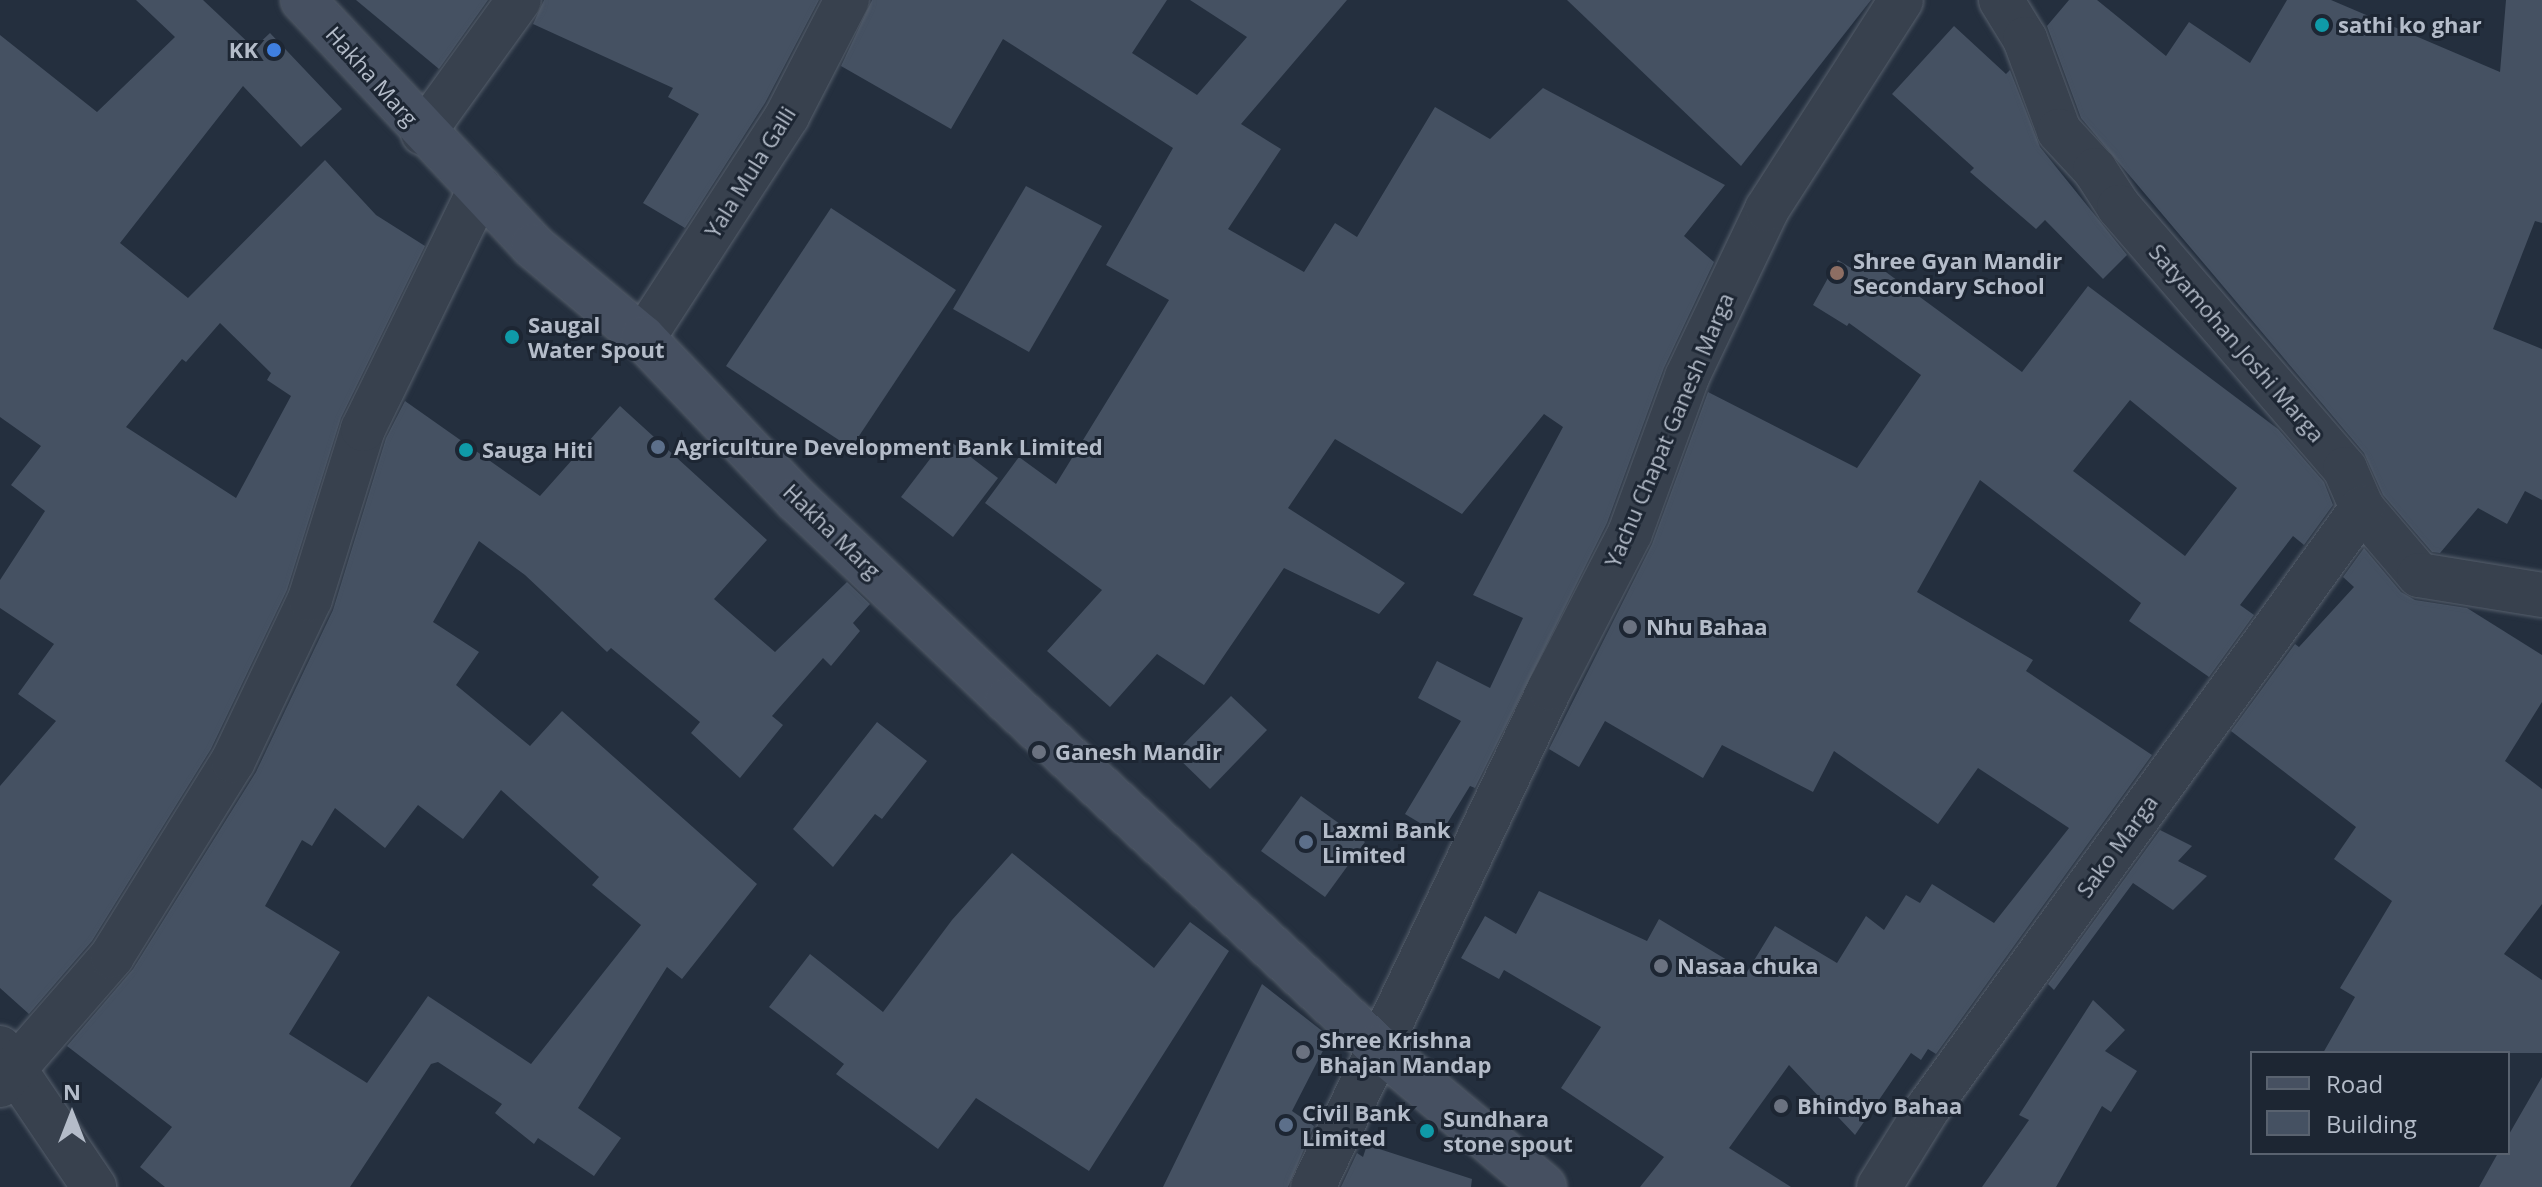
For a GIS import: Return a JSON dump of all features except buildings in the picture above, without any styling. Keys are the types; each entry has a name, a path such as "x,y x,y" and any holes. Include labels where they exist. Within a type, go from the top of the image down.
{"main road":[{"name":"Hakha Marg","path":"303,0 423,133 533,246 643,338 797,500 1378,1047 1544,1187"}],"street":[{"path":"423,133 519,0"},
{"name":"Yala Mula Galli","path":"643,338 787,116 847,0"},
{"name":"Yachu Chapat Ganesh Marga","path":"1313,1187 1550,688 1630,533 1687,377 1767,209 1901,0"},
{"name":"Satyamohan Joshi Marga","path":"2001,0 2025,39 2059,131 2345,469 2362,508 2419,575 2542,595"},
{"path":"94,1187 4,1068 112,956 233,761 310,599 363,429 480,189"},
{"name":"Sako Marga","path":"1879,1187 1946,1083 2362,508"}],"place":[{"name":"sathi ko ghar","path":"2322,25"},
{"name":"KK","path":"274,50"},
{"name":"Shree Gyan Mandir Secondary School","path":"1837,273"},
{"name":"Saugal Water Spout","path":"512,337"},
{"name":"Agriculture Development Bank Limited","path":"658,447"},
{"name":"Sauga Hiti","path":"466,450"},
{"name":"Nhu Bahaa","path":"1630,627"},
{"name":"Ganesh Mandir","path":"1039,752"},
{"name":"Laxmi Bank Limited","path":"1306,842"},
{"name":"Nasaa chuka","path":"1661,966"},
{"name":"Shree Krishna Bhajan Mandap","path":"1303,1052"},
{"name":"Bhindyo Bahaa","path":"1781,1106"},
{"name":"Civil Bank Limited","path":"1286,1125"},
{"name":"Sundhara stone spout","path":"1427,1131"}]}
